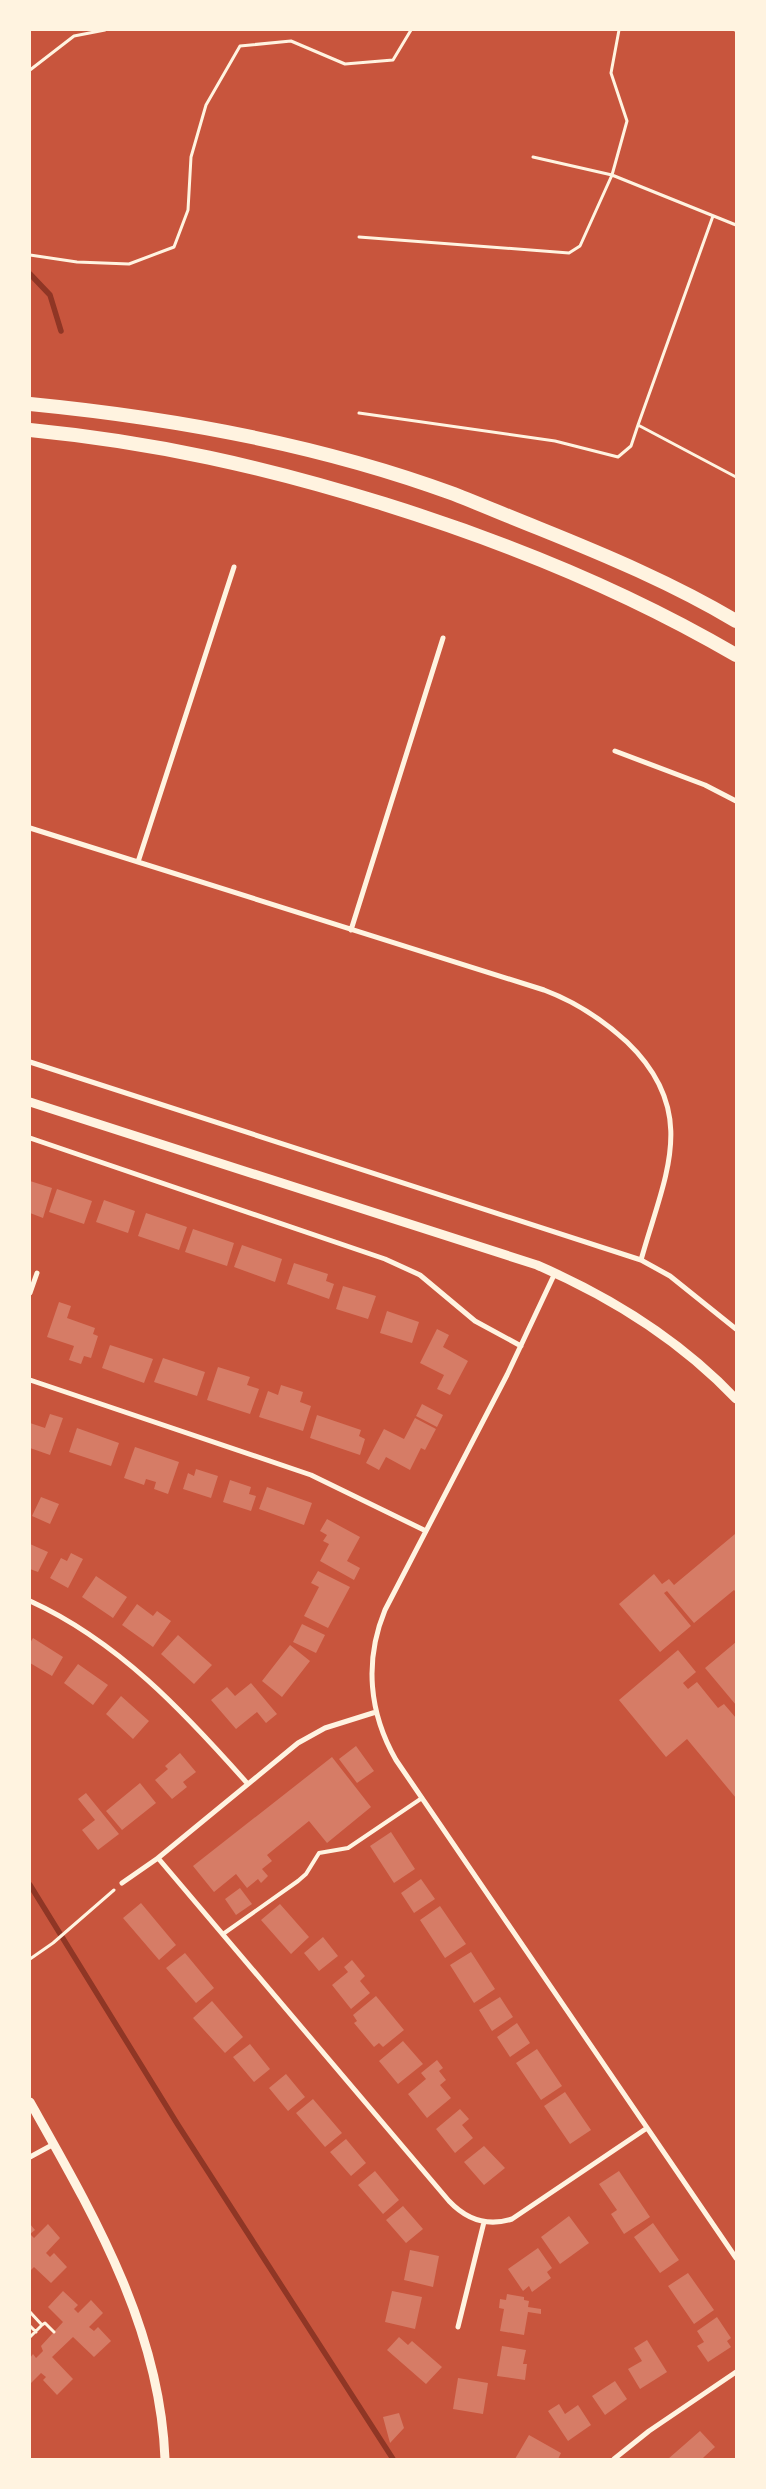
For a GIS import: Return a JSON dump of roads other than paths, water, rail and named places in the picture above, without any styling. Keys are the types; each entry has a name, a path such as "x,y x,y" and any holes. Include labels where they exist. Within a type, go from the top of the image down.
{"highway":[{"path":"30,404 115,412 228,432 316,452 387,472 453,494 592,550 638,570 736,621"},
{"path":"30,430 133,443 206,455 298,477 453,525 554,564 635,601 736,655"}],"street":[{"path":"138,862 234,567"},
{"path":"351,930 443,638"},
{"path":"615,751 705,786 736,801"},
{"path":"30,828 564,998 600,1019 643,1059 662,1086 667,1100 671,1130 665,1178 641,1260"},
{"path":"30,1062 641,1260 670,1276 736,1329"},
{"path":"30,1102 397,1222 495,1251 556,1273 605,1298 661,1334 709,1372 736,1399"},
{"path":"30,1138 385,1258 420,1275 475,1320 521,1346"},
{"path":"30,1294 37,1273"},
{"path":"556,1273 521,1346 379,1625 374,1643 371,1676 376,1712 390,1748 422,1798 736,2258"},
{"path":"30,1380 312,1475 426,1531"},
{"path":"30,1601 89,1635 140,1673 195,1725 247,1783"},
{"path":"122,1883 158,1858 282,1754 311,1734 338,1723 376,1712"},
{"path":"158,1858 449,2201 469,2218 484,2222 501,2223 512,2219 647,2128"},
{"path":"30,2102 91,2212 133,2303 157,2393 165,2459"},
{"path":"30,2157 54,2144"},
{"path":"458,2328 484,2222"},
{"path":"614,2459 649,2431 736,2372"}],"lane":[{"path":"223,1934 298,1881 306,1874 319,1853 348,1848 422,1798"}],"waterway":[{"path":"30,274 50,295 61,331"},
{"path":"30,1885 178,2125 393,2459"}]}
